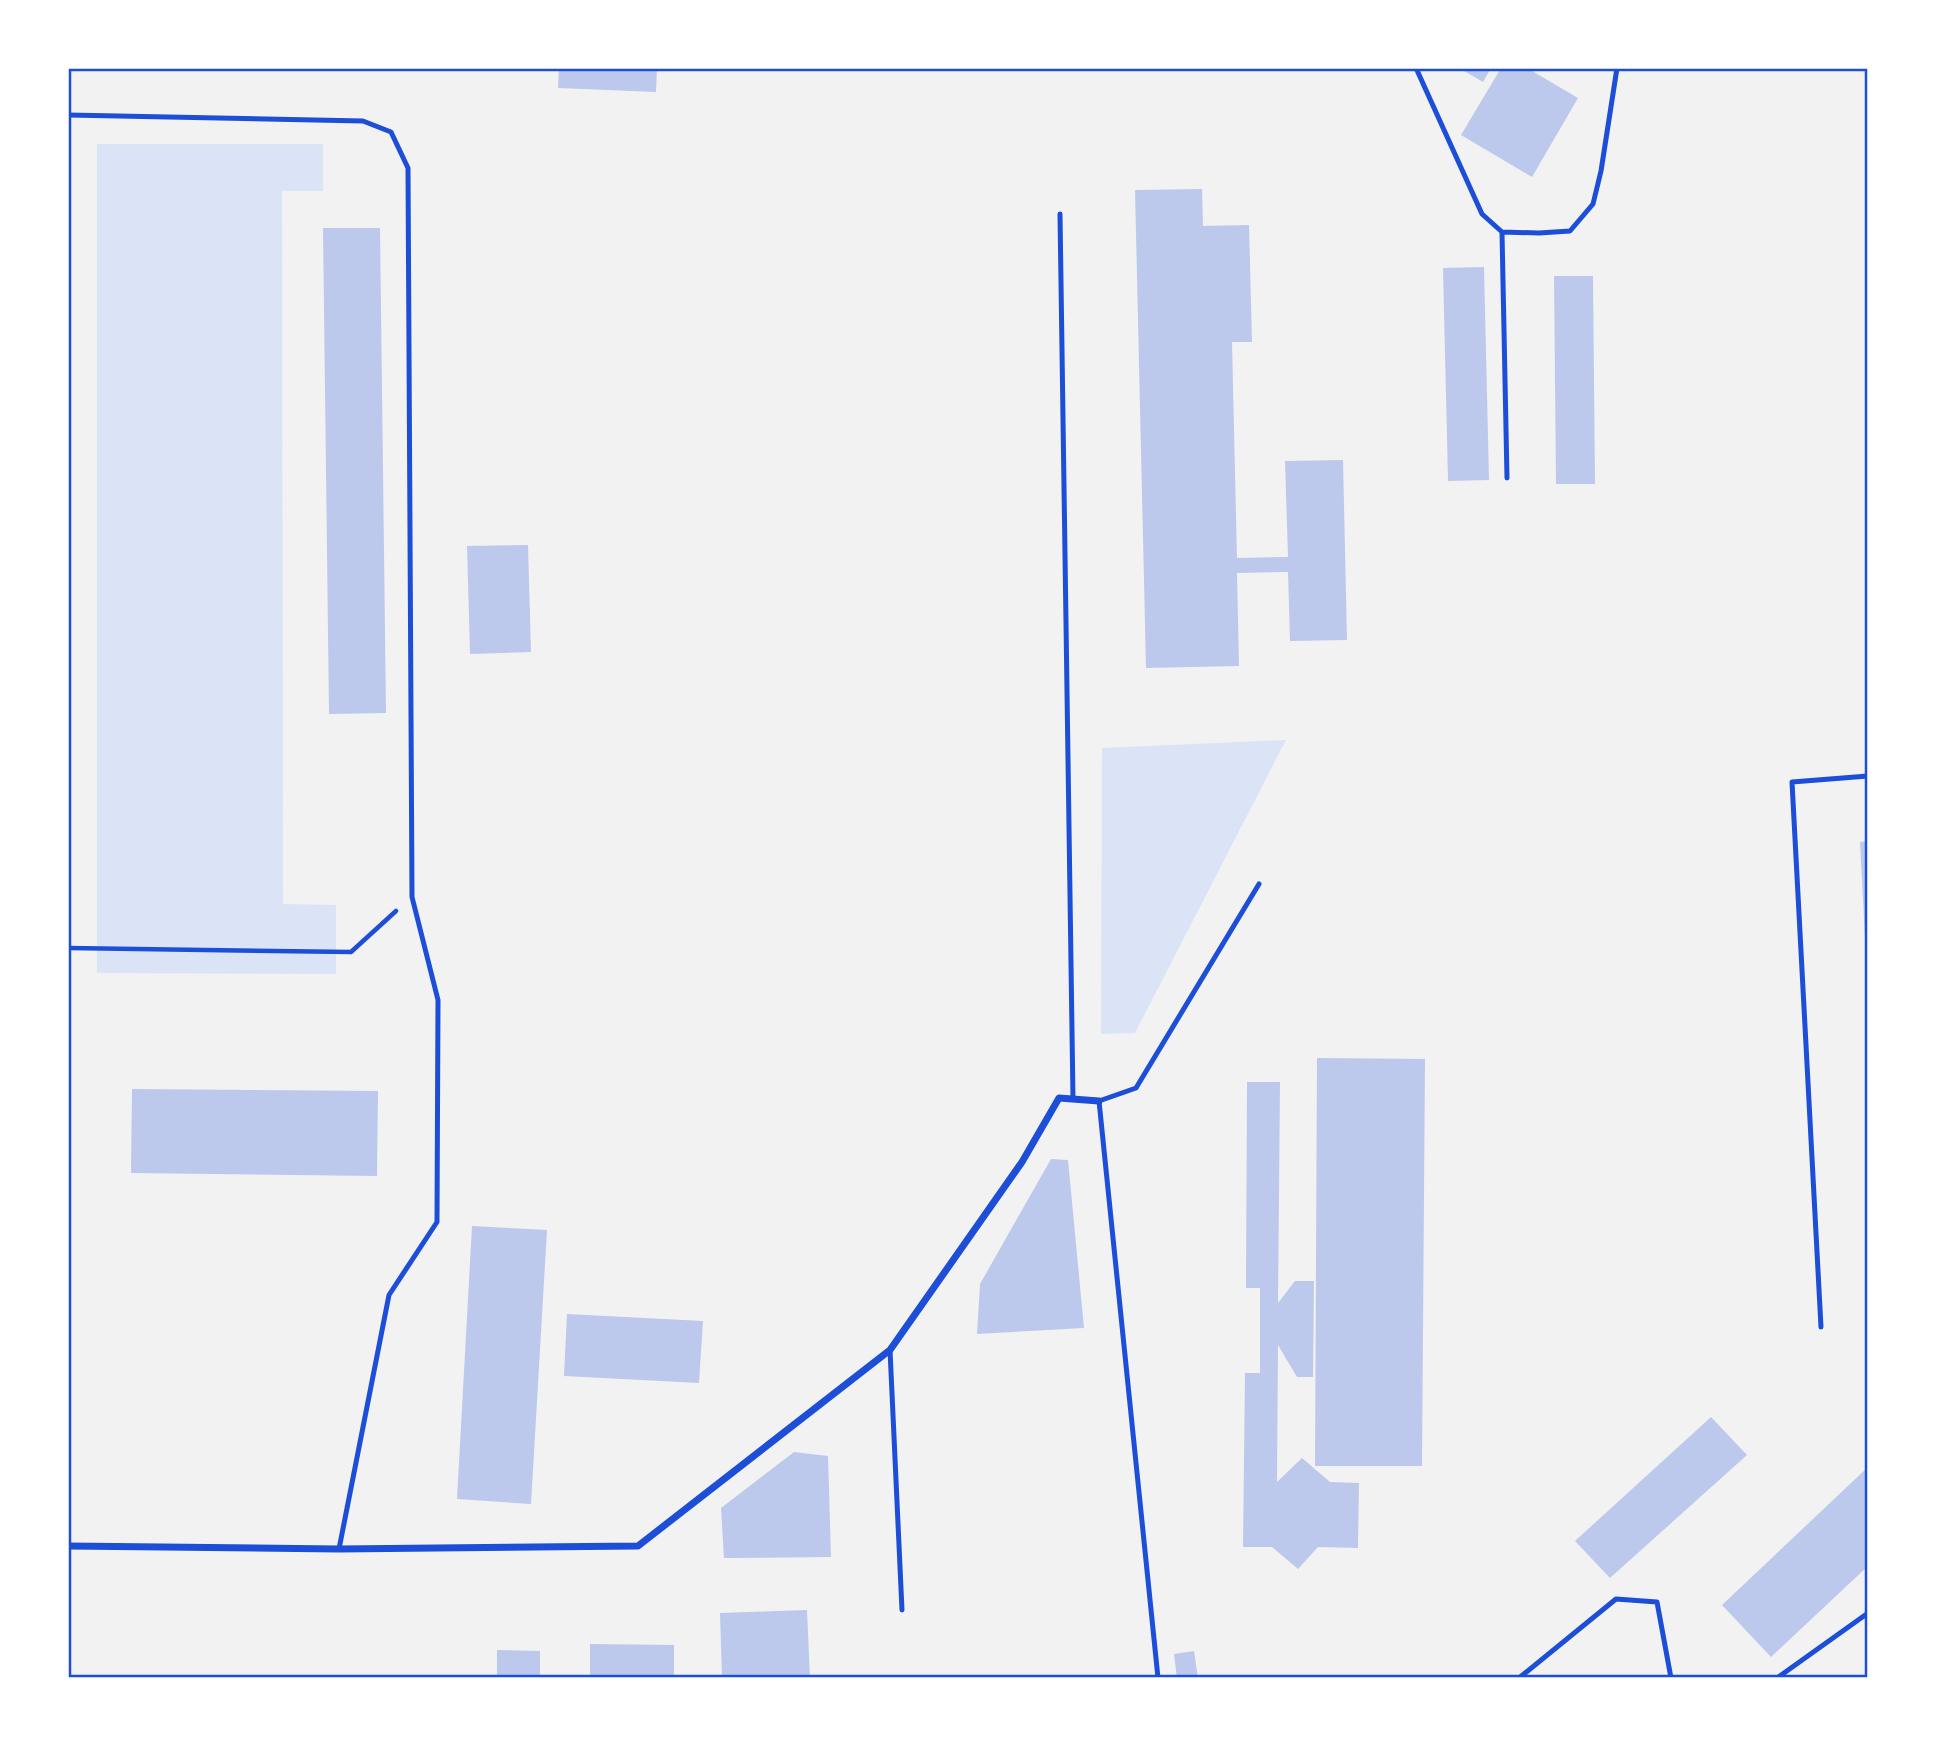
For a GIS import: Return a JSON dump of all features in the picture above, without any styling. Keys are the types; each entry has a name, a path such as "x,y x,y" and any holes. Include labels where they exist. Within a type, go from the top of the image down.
{"street":[{"path":"68,1545 339,1549 638,1546 890,1350 1022,1162 1059,1098 1100,1101"}],"lane":[{"path":"1416,68 1482,215 1502,232 1539,233 1570,231 1593,204 1601,171 1617,68"},
{"path":"68,115 363,121 391,132 408,167 412,897 438,1000 437,1222 390,1295 339,1549"},
{"path":"1060,214 1073,1099"},
{"path":"1502,232 1507,478"},
{"path":"1821,1327 1792,782 1868,776"},
{"path":"1158,1678 1100,1101 1136,1088 1259,884"},
{"path":"890,1350 902,1610"},
{"path":"1520,1678 1616,1599 1657,1602 1671,1678"},
{"path":"1777,1678 1868,1613"}],"path":[{"path":"68,948 351,952 412,897"}],"shaded area":[{"path":"97,144 323,144 323,191 282,191 283,904 336,905 336,974 97,973"},
{"path":"1286,740 1135,1033 1101,1034 1102,748"}],"building":[{"path":"559,68 657,68 656,92 558,88"},
{"path":"1459,68 1491,68 1483,82"},
{"path":"1501,68 1527,68 1578,98 1532,177 1461,135"},
{"path":"1202,189 1203,226 1249,225 1252,342 1232,342 1237,558 1288,557 1285,461 1343,460 1347,640 1290,641 1288,572 1237,573 1239,666 1146,668 1135,190"},
{"path":"323,228 380,228 386,713 329,714"},
{"path":"1484,267 1489,480 1448,481 1443,268"},
{"path":"1554,276 1593,276 1595,484 1556,484"},
{"path":"528,545 531,652 470,654 467,546"},
{"path":"1868,841 1868,957 1866,957 1860,842"},
{"path":"1317,1058 1425,1059 1422,1466 1315,1466"},
{"path":"1247,1082 1280,1082 1278,1303 1295,1281 1314,1281 1313,1377 1297,1377 1278,1345 1277,1482 1302,1458 1330,1482 1359,1483 1358,1548 1318,1547 1298,1569 1272,1547 1243,1547 1245,1373 1260,1373 1260,1288 1246,1288"},
{"path":"132,1089 378,1091 377,1176 131,1173"},
{"path":"1051,1159 1068,1160 1084,1328 977,1334 980,1284"},
{"path":"472,1226 547,1230 531,1504 457,1499"},
{"path":"567,1314 703,1321 699,1383 564,1376"},
{"path":"1711,1417 1747,1455 1610,1578 1575,1541"},
{"path":"794,1452 828,1456 831,1557 724,1558 721,1508"},
{"path":"1868,1467 1868,1566 1771,1657 1722,1605"},
{"path":"807,1610 810,1678 722,1678 720,1613"},
{"path":"590,1644 674,1645 674,1678 590,1678"},
{"path":"497,1650 540,1651 540,1678 497,1678"},
{"path":"1194,1651 1198,1678 1177,1678 1174,1654"}]}
